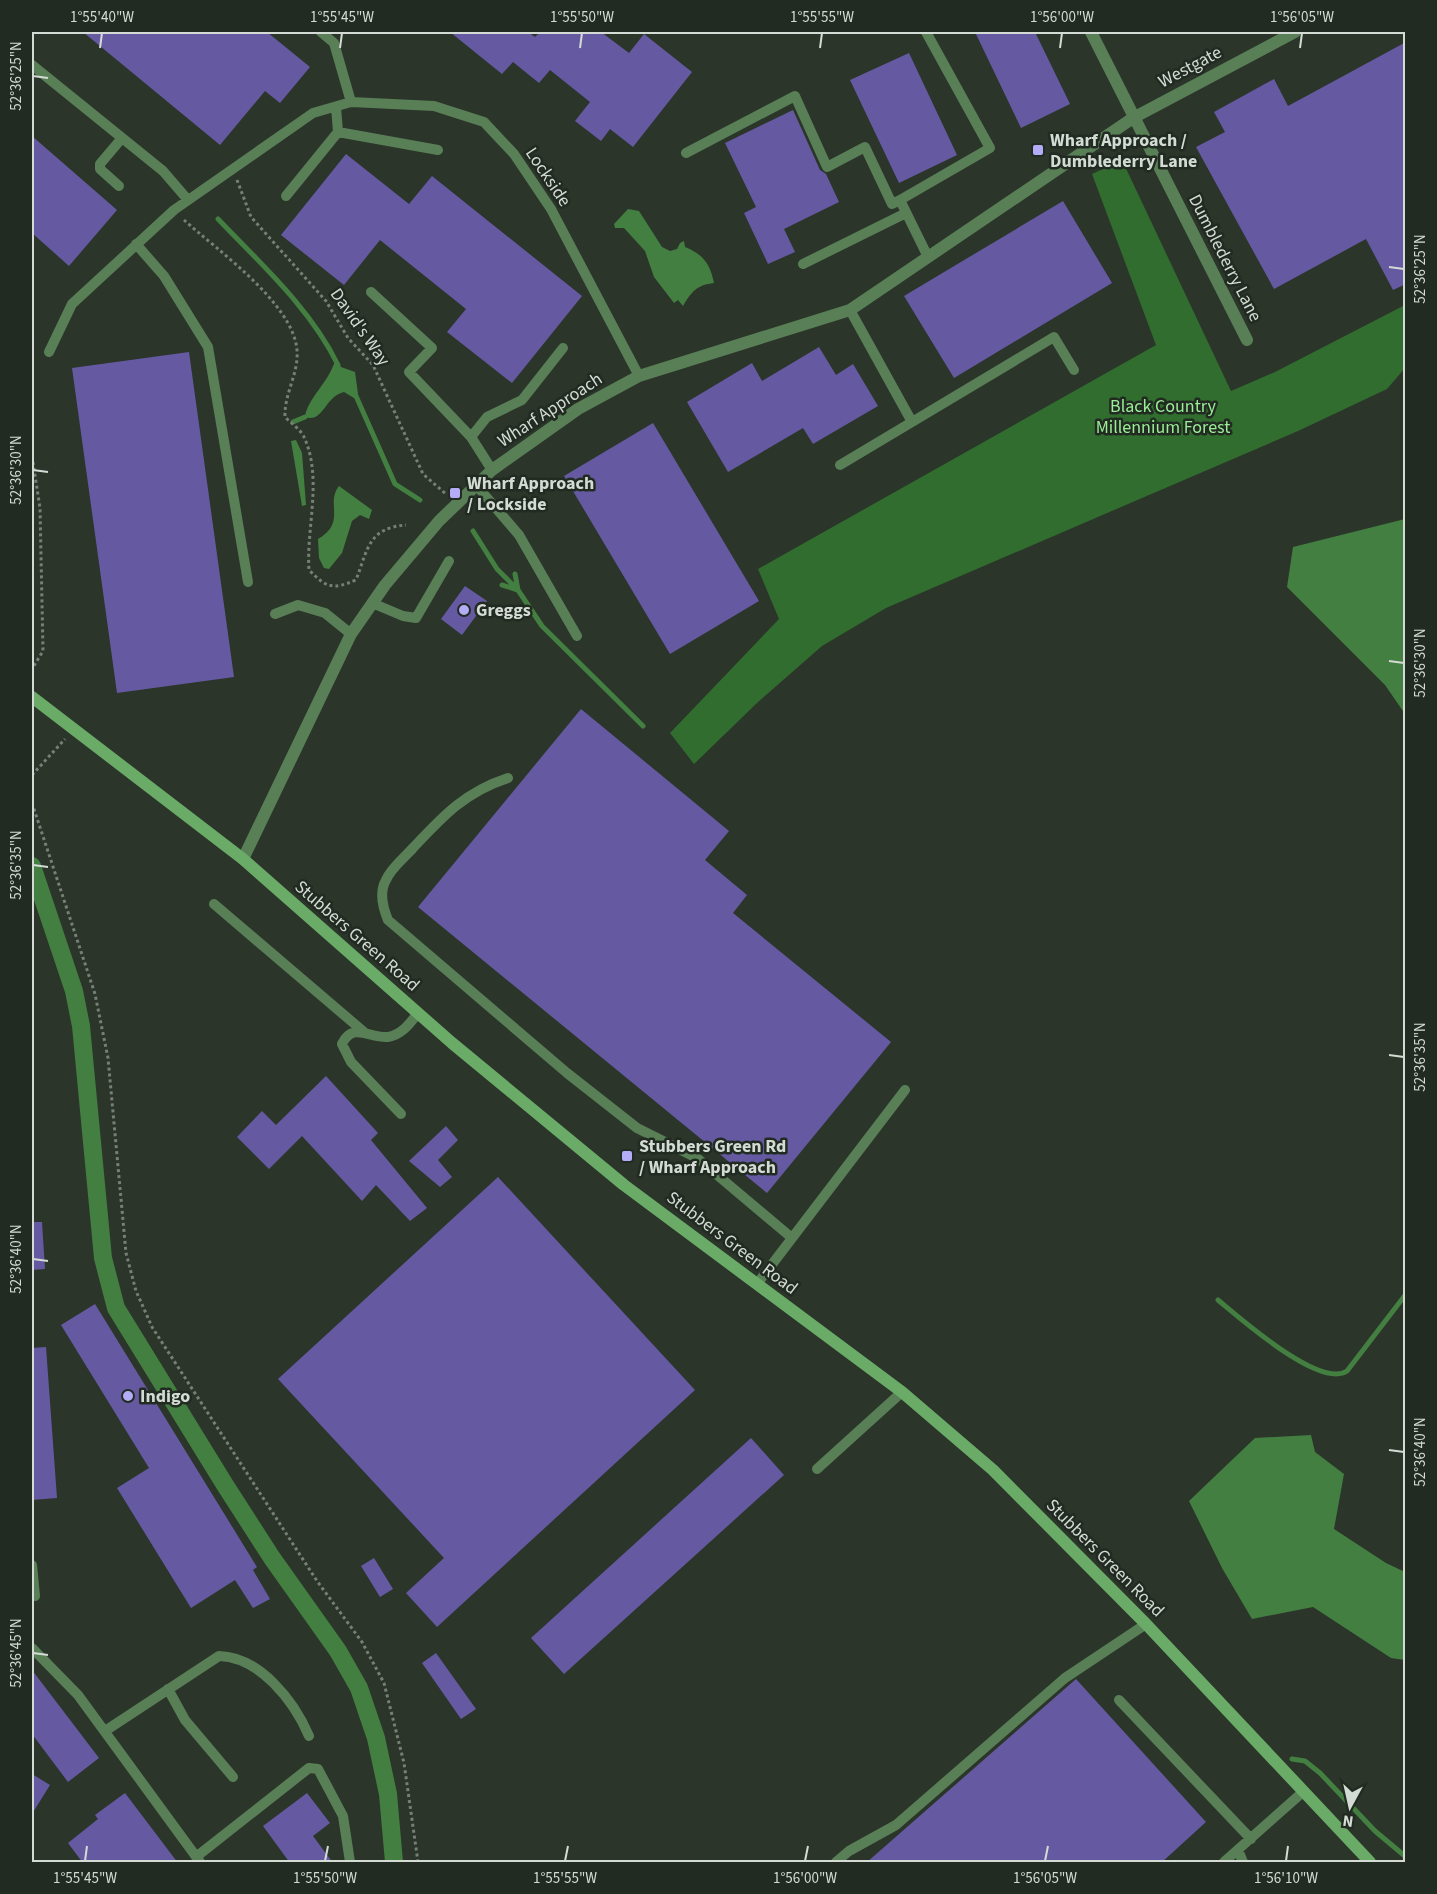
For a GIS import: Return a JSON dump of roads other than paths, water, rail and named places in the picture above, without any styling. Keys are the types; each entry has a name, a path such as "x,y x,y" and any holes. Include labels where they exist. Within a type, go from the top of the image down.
{"street":[{"name":"Dumblederry Lane","path":"1091,32 1247,340"},
{"name":"Westgate","path":"1133,118 1296,32"},
{"name":"Wharf Approach","path":"243,860 351,634 384,585 457,504 492,470 578,409 639,376 850,310 1133,118"},
{"name":"Stubbers Green Road","path":"32,698 243,860 418,1014 624,1185 902,1392 993,1470 1146,1624 1370,1863"}],"lane":[{"path":"321,32 334,43 351,102"},
{"path":"686,153 795,96 827,167 865,147 892,204 900,200 990,148 926,32"},
{"path":"32,66 163,171 188,200"},
{"name":"Lockside","path":"49,352 72,304 174,210 314,113 351,102 434,106 484,122 514,154 551,210 639,376"},
{"path":"286,196 338,132 336,107"},
{"path":"338,132 438,150"},
{"path":"119,186 100,169 100,164 122,138"},
{"path":"900,200 928,256"},
{"path":"803,264 906,213"},
{"path":"136,244 164,276 208,347 248,582"},
{"path":"371,292 432,348 409,372 471,437 492,470"},
{"path":"850,310 912,422"},
{"path":"840,465 1054,337 1074,370"},
{"path":"471,437 487,417 522,400 564,348"},
{"path":"476,485 519,535 577,636"},
{"path":"372,603 403,616 416,618 449,561"},
{"path":"275,614 298,605 324,613 351,634"},
{"path":"508,778 492,783 451,807 392,870 382,890 384,910 388,920 567,1073 637,1128 697,1158 792,1238"},
{"path":"214,904 364,1032"},
{"path":"401,1114 346,1056 342,1044 351,1032 390,1037 406,1028 418,1014"},
{"path":"757,1284 905,1090"},
{"path":"817,1469 902,1392"},
{"path":"32,1565 35,1596"},
{"path":"837,1863 849,1851 896,1825 1065,1678 1146,1624"},
{"path":"32,1648 78,1695 198,1860 309,1768 318,1769 344,1816 350,1863"},
{"path":"105,1731 219,1656 236,1656 267,1677 300,1716 309,1736"},
{"path":"168,1689 185,1720 233,1777"},
{"path":"1119,1700 1251,1839"},
{"path":"1224,1863 1304,1791"},
{"path":"1238,1850 1243,1863"}],"waterway":[{"path":"218,219 300,306 327,344 338,365"},
{"path":"356,396 395,484 420,500"},
{"path":"293,422 305,417"},
{"path":"473,531 497,569 518,590 542,626 643,726"},
{"path":"502,585 518,590 515,574"},
{"path":"32,866 74,991 81,1026 103,1258 116,1308 225,1485 272,1558 338,1651 359,1688 376,1738 388,1794 394,1862"},
{"path":"1218,1300 1281,1349 1319,1370 1335,1374 1347,1371 1406,1294"},
{"path":"1292,1759 1305,1761 1320,1773 1375,1831 1406,1857"}],"place":[{"name":"Wharf Approach / Dumblederry Lane","path":"1038,150"},
{"name":"Wharf Approach / Lockside","path":"455,493"},
{"name":"Greggs","path":"464,610"},
{"name":"Stubbers Green Rd / Wharf Approach","path":"627,1156"},
{"name":"Indigo","path":"128,1396"}],"park label":[{"name":"Black Country Millennium Forest","path":"1163,416"}]}
